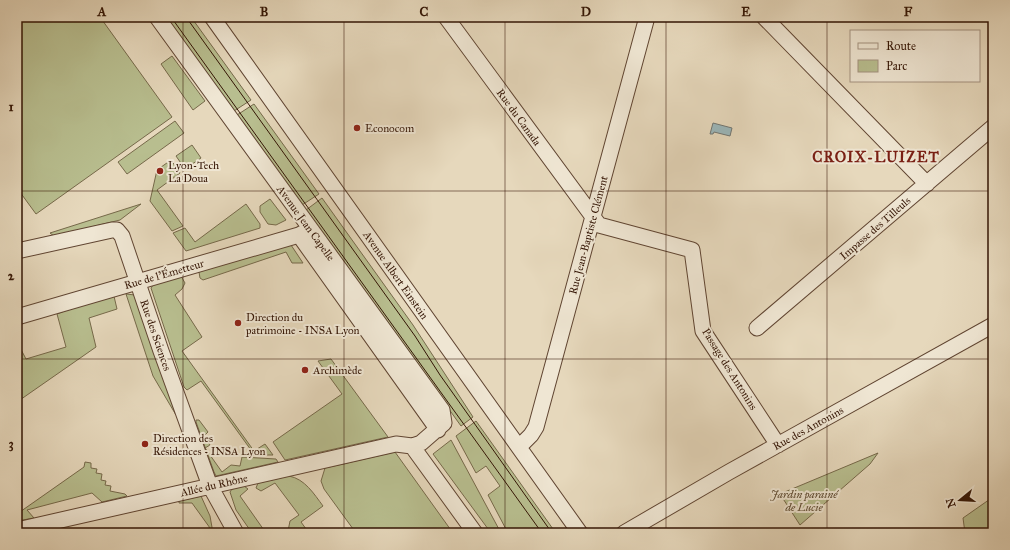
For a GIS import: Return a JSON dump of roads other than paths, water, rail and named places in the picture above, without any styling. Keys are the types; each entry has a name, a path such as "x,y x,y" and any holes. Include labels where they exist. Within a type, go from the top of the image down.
{"street":[{"name":"Avenue Jean Capelle","path":"157,17 305,232 442,410 444,423 438,430 421,443 412,446"},
{"name":"Avenue Albert Einstein","path":"212,17 580,533"},
{"name":"Rue du Canada","path":"446,17 593,218"},
{"name":"Rue Jean-Baptiste Clément","path":"519,447 531,435 536,427 593,218 645,17"},
{"path":"764,17 927,184"},
{"name":"Impasse des Tilleuls","path":"757,328 993,127"},
{"name":"Passage des Antonins","path":"593,218 599,225 692,250 703,331 778,445"},
{"name":"Rue des Sciences","path":"17,251 117,230 122,236 210,486 236,533"},
{"name":"Rue de l'Émetteur","path":"17,317 305,232"},
{"name":"Rue des Antonins","path":"624,533 778,445 993,326"},
{"name":"Allée du Rhône","path":"17,530 396,444 412,446"},
{"path":"412,446 475,533"}],"water":[{"path":"713,123 732,128 730,136 714,132 713,134 710,134"}],"tram line":[{"path":"171,17 542,533"},
{"path":"186,17 415,336 440,375 552,533"}],"place":[{"name":"Econocom","path":"357,128"},
{"name":"Lyon-Tech La Doua","path":"160,171"},
{"name":"Direction du patrimoine - INSA Lyon","path":"238,323"},
{"name":"Archimède","path":"305,370"},
{"name":"Direction des Résidences - INSA Lyon","path":"145,444"}],"district":[{"name":"CROIX-LUIZET","path":"876,157"}],"park label":[{"name":"Jardin parainé de Lucie","path":"804,500"}]}
